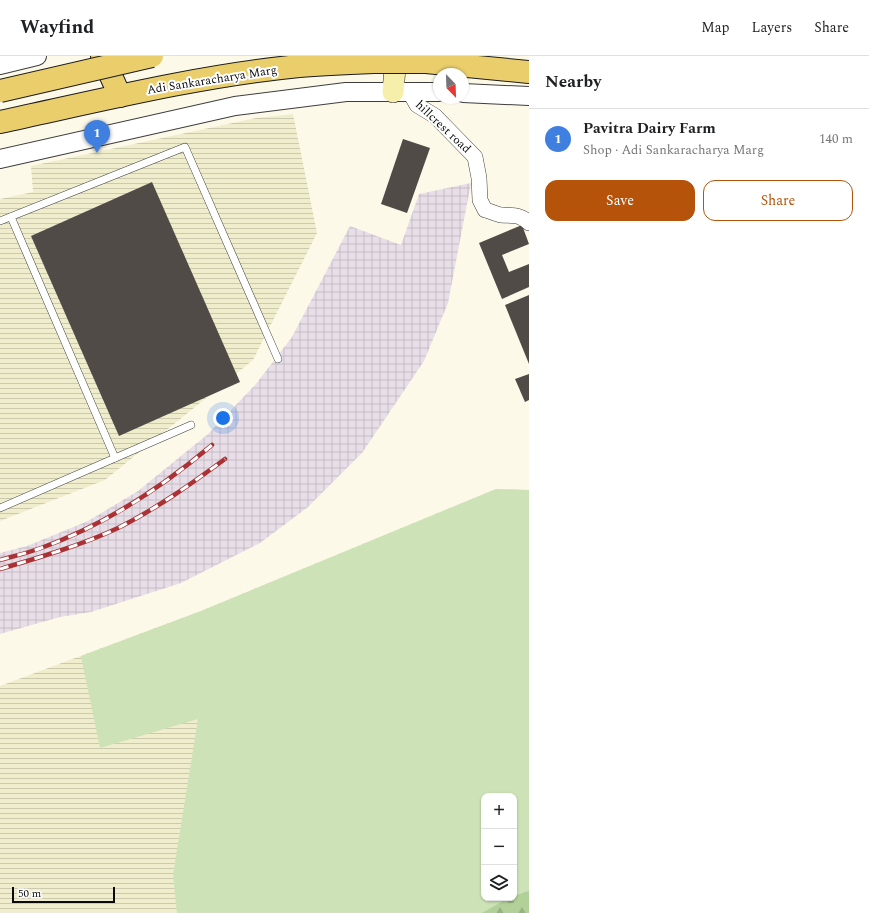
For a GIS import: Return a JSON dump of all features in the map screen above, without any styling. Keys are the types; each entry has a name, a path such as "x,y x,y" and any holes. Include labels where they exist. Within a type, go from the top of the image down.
{"main road":[{"path":"102,56 120,96"},
{"path":"120,96 121,56"},
{"path":"0,91 152,56"},
{"path":"396,56 401,92"},
{"name":"Adi Sankaracharya Marg","path":"0,122 120,96 242,74 298,66 374,62 426,62 529,72"}],"street":[{"path":"0,65 36,56"},
{"name":"hillcrest road","path":"0,158 235,106 346,92 433,92"},
{"name":"hillcrest road","path":"401,92 424,111 435,116 475,157 479,178 480,200 485,210 500,215 515,215 529,223"},
{"path":"469,93 529,96"}],"lane":[{"path":"0,221 185,147 278,359"},
{"path":"11,217 115,458"},
{"path":"0,508 191,425"}],"shaded area":[{"path":"293,114 317,233 253,360 105,480 0,521 0,199 33,192 31,166 256,118"},
{"path":"471,183 448,303 424,361 362,453 308,507 260,543 181,583 91,612 60,617 0,634 0,553 27,546 88,521 138,491 208,434 256,384 292,337 350,226 401,245 419,194"},
{"path":"496,489 529,490 529,913 0,913 0,686 201,611"}],"green space":[{"path":"496,489 529,490 529,913 177,913 173,875 198,719 100,748 81,656 201,611"},
{"path":"529,891 529,913 482,913 503,901 517,901 517,895"}],"building":[{"path":"403,139 430,148 407,213 381,204"},
{"path":"152,182 240,382 119,436 31,236"},
{"path":"522,225 529,244 502,255 509,272 529,264 529,287 502,299 479,243"},
{"path":"529,295 529,364 505,305"},
{"path":"529,374 529,400 525,402 515,379"}],"railway":[{"path":"0,560 36,550 65,539 110,517 173,476 212,445"},
{"path":"0,569 75,546 118,528 160,504 225,459"}],"place":[{"name":"Pavitra Dairy Farm","path":"97,153"}]}
